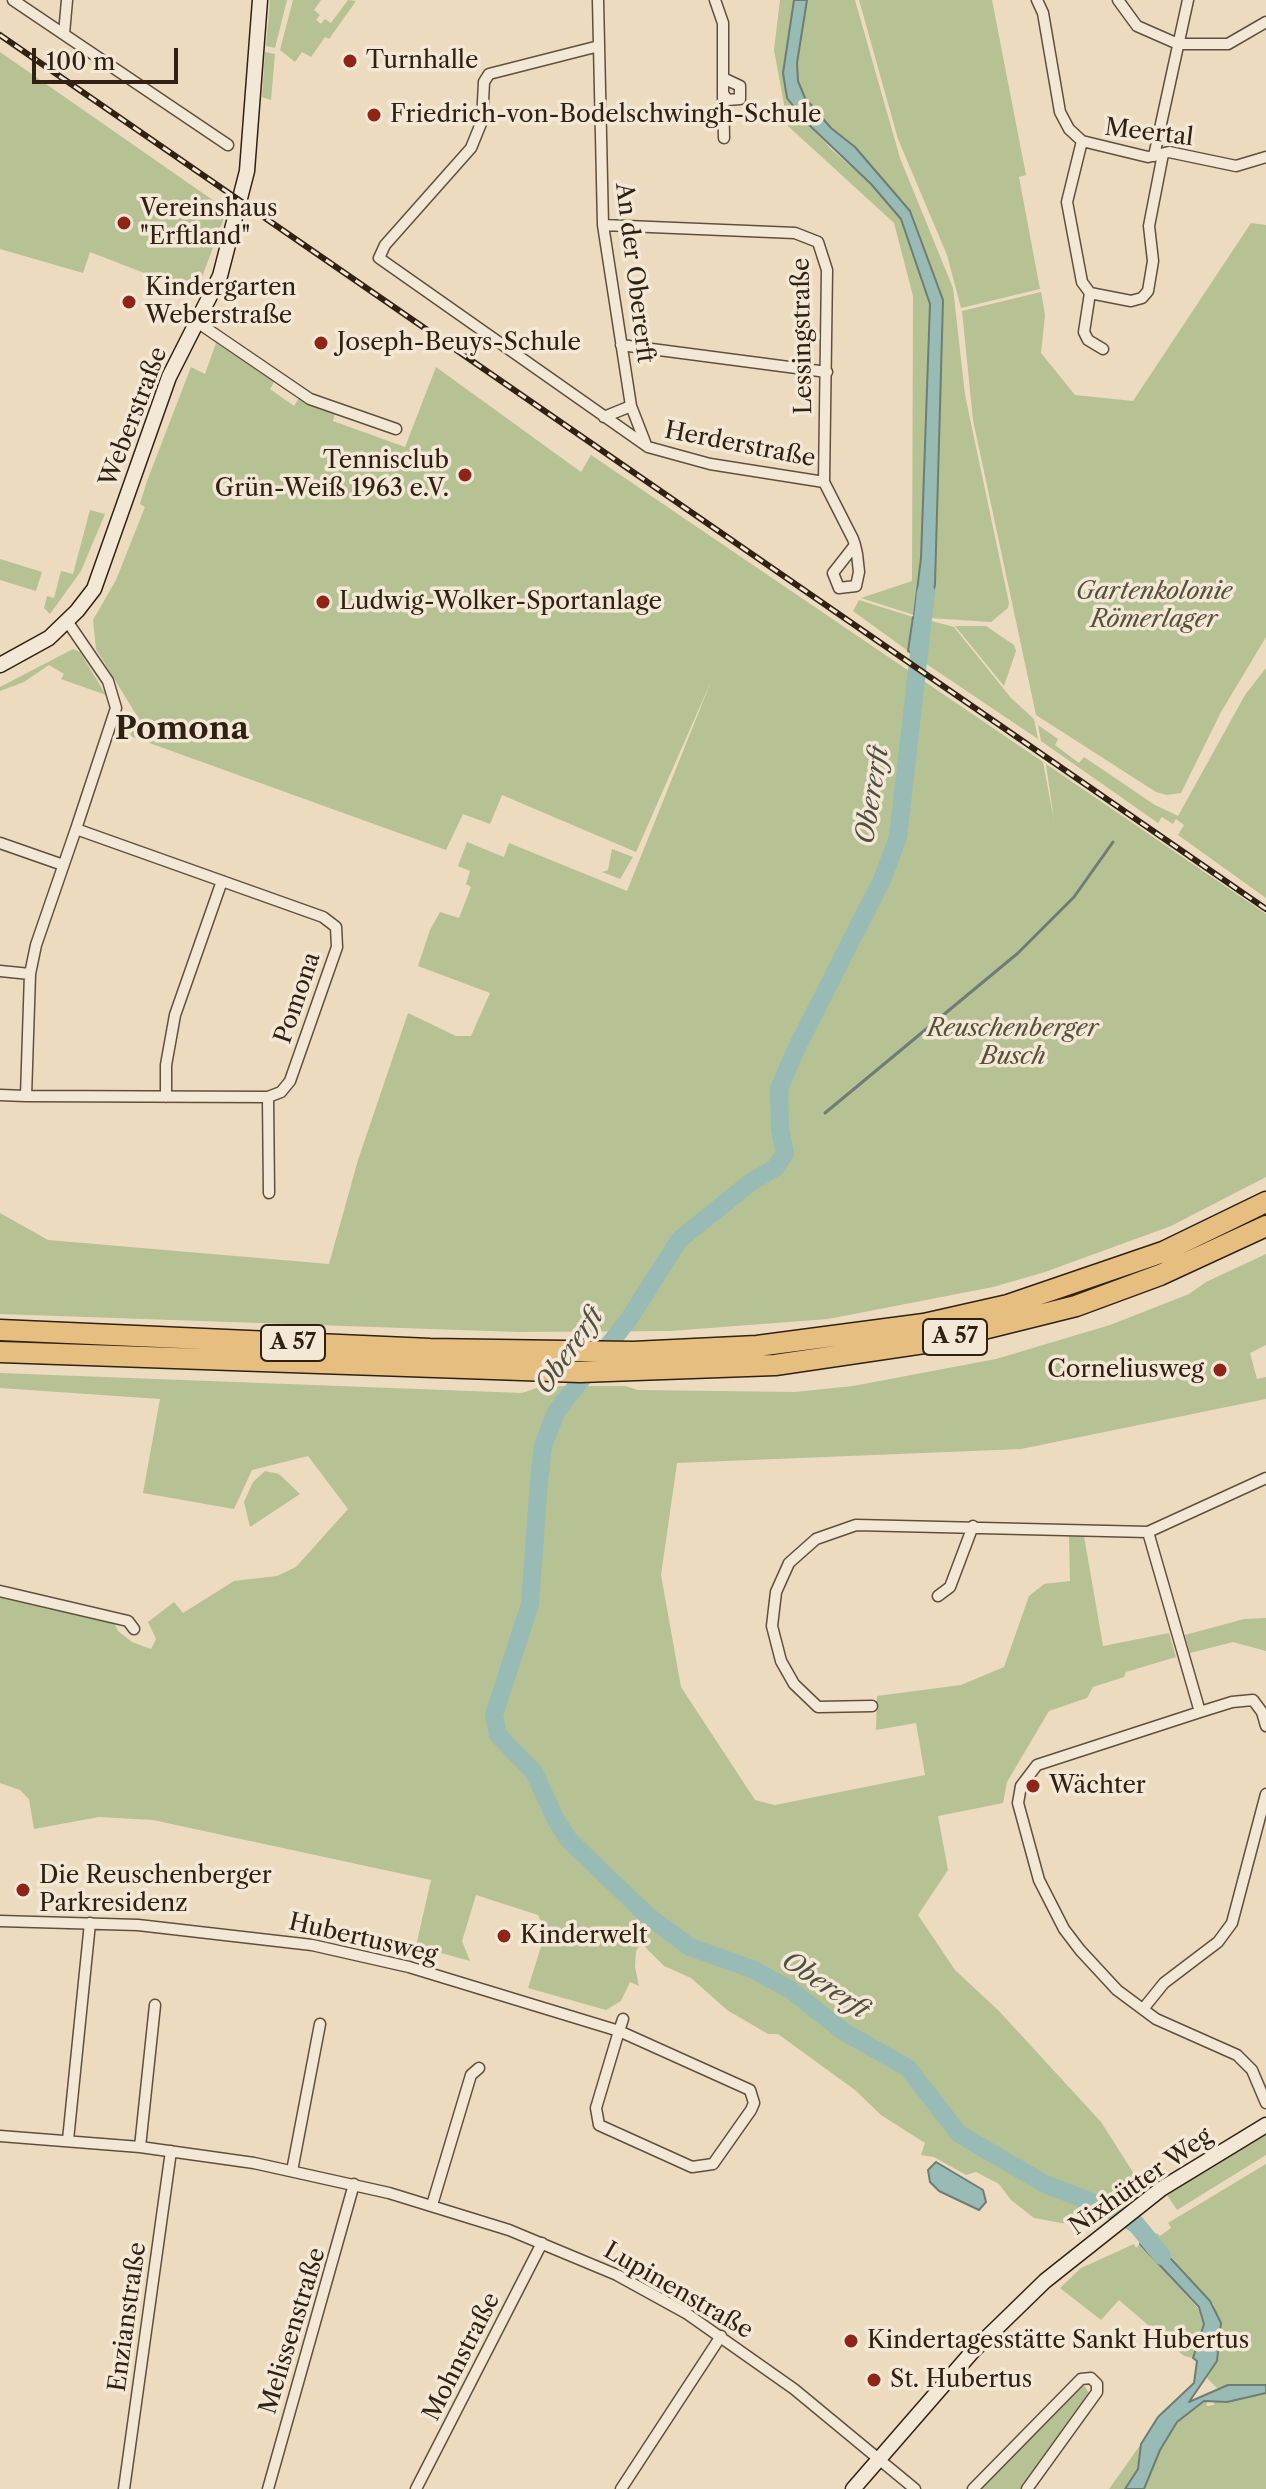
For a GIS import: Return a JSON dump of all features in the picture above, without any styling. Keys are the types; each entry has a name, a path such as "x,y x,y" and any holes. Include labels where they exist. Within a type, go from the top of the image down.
{"highway":[{"name":"A 57","path":"0,1352 580,1372 775,1365 931,1342 1076,1306 1230,1233 1266,1202"},
{"name":"A 57","path":"1230,1233 1266,1226"},
{"name":"A 57","path":"0,1330 430,1349 633,1352 757,1346 924,1324 1065,1288 1209,1244"}],"main road":[{"name":"Weberstraße","path":"0,665 38,646 86,601 101,573 169,377 220,276 244,191 260,0"},
{"name":"Nixhütter Weg","path":"853,2489 973,2351 1045,2281 1136,2208 1189,2171 1266,2125"}],"street":[{"path":"13,0 228,145"},
{"path":"64,34 67,0"},
{"name":"An der Obererft","path":"598,0 603,225 631,406 648,447"},
{"path":"715,0 722,18 724,138"},
{"name":"Meertal","path":"1037,0 1043,13 1060,112 1069,129 1082,141 1236,166 1266,157"},
{"path":"1118,0 1137,26 1178,44 1228,44 1266,22"},
{"path":"1090,293 1133,301 1148,291 1153,261 1149,226 1158,155 1188,0"},
{"name":"Herderstraße","path":"599,46 489,74 484,82 482,121 471,148 385,245 379,258 648,447 710,464 824,482"},
{"path":"723,78 740,86 742,95 733,101 723,93"},
{"path":"1082,141 1067,202 1081,278 1090,293 1084,332 1088,340 1103,349"},
{"name":"Lessingstraße","path":"603,225 795,233 814,238 821,245 826,263 824,482 855,545"},
{"path":"197,322 310,399 396,429"},
{"path":"621,345 827,372"},
{"path":"604,417 631,406"},
{"path":"26,1096 30,974 36,945 116,708 114,694 104,674 67,621"},
{"name":"Pomona","path":"76,829 323,917 338,932 337,947 290,1081 281,1092 268,1097"},
{"path":"0,843 63,865"},
{"path":"166,1097 167,1054 175,1015 222,881"},
{"path":"0,971 30,974"},
{"path":"0,1095 268,1097 269,1193"},
{"path":"872,1706 825,1709 811,1702 789,1677 781,1661 772,1626 773,1605 783,1573 807,1545 847,1527 973,1526 1148,1532 1266,1478"},
{"path":"938,1596 950,1587 973,1526"},
{"path":"1148,1532 1200,1712"},
{"path":"0,1591 128,1621 134,1629"},
{"path":"1266,1726 1253,1700 1232,1702 1037,1765 1026,1775 1019,1794 1032,1858 1064,1929 1100,1973 1143,2009 1187,2034 1237,2055 1252,2070 1266,2103"},
{"path":"1143,2009 1164,1983 1218,1942 1232,1923 1266,1794"},
{"name":"Hubertusweg","path":"0,1921 90,1923 226,1934 348,1952 619,2031 750,2090 754,2103 751,2110 713,2164 692,2167 599,2125 596,2108 619,2031 623,2019"},
{"path":"68,2140 90,1923"},
{"path":"140,2147 155,2005"},
{"path":"292,2171 320,2024"},
{"path":"432,2205 471,2075 479,2068"},
{"name":"Lupinenstraße","path":"0,2136 140,2147 292,2171 432,2205 542,2243 629,2281 721,2336 879,2457 915,2489"},
{"name":"Enzianstraße","path":"124,2489 171,2151"},
{"name":"Melissenstraße","path":"268,2489 354,2184"},
{"name":"Mohnstraße","path":"416,2489 542,2243"},
{"path":"621,2489 721,2336"},
{"path":"973,2489 1081,2379 1093,2380 1097,2392 1027,2489"}],"green space":[{"path":"270,0 287,0 275,48 266,46"},
{"path":"293,0 321,0 314,10 320,15 316,20 321,24 325,19 331,23 348,0 356,1 329,39 325,37 311,57 302,52 295,62 280,50"},
{"path":"780,0 794,0 783,72 792,106 831,149 871,184 901,219 930,304 921,558 914,615 861,598 912,581 913,296 894,223 788,126 774,50"},
{"path":"807,0 855,0 900,158 953,288 965,395 1009,603 1008,608 991,622 929,618 935,584 943,300 910,211 855,147 831,128 805,98 798,81 797,63"},
{"path":"859,0 992,0 1026,175 1019,177 1040,289 961,308 947,255 898,139"},
{"path":"0,52 227,210 196,293 90,252 83,273 0,249"},
{"path":"265,52 275,54 271,100 262,97"},
{"name":"Gartenkolonie Römerlager","path":"1251,223 1266,225 1266,637 1221,712 1181,793 1167,795 1156,792 1036,715 973,420 962,311 1041,292 1045,315 1041,353 1075,395 1133,401"},
{"name":"Reuschenberger Busch","path":"216,343 274,382 270,389 294,406 299,398 335,413 333,421 405,447 436,367 581,472 591,455 1043,762 1054,821 1046,764 1266,914 1266,1177 1171,1226 1045,1272 993,1287 828,1319 670,1331 518,1332 0,1314 0,1213 48,1240 329,1264 358,1160 408,1013 456,1036 471,1036 490,993 418,966 430,930 440,912 459,918 471,887 466,884 470,871 458,866 467,842 504,857 509,843 627,891 712,679 636,852 502,795 490,824 463,814 446,850 130,736 137,716 96,649 93,620 116,580 145,507 140,504 147,481 191,367 205,374"},
{"path":"90,510 105,514 81,571 50,614 44,608 47,596 54,598 61,571 73,574"},
{"path":"0,559 42,572 36,591 0,580"},
{"path":"859,600 913,617 908,651 853,611"},
{"path":"928,620 954,627 1011,698 1034,719 1038,739 922,661"},
{"path":"955,626 986,626 1014,645 1016,651 1004,686"},
{"path":"73,649 80,652 106,695 61,679 64,674 49,665 24,682 0,691 0,687"},
{"path":"1266,668 1266,898 1178,835 1184,825 1176,819 1173,824 1162,817 1158,823 1041,741 1038,725 1058,739 1055,745 1079,763 1084,757 1155,805 1178,816 1245,695"},
{"path":"612,849 633,857 620,879 602,872 608,870"},
{"path":"1266,1254 1266,1345 1250,1353 1257,1379 1266,1377 1266,1399 1021,1449 677,1463 661,1575 681,1687 755,1800 775,1805 925,1775 916,1723 876,1730 877,1696 961,1685 1004,1667 1029,1596 1044,1584 1070,1581 1069,1535 1084,1536 1103,1646 1169,1633 1176,1657 1126,1672 1124,1677 1093,1687 1087,1698 1049,1711 1007,1782 1003,1803 938,1816 948,1870 918,1915 955,1970 999,2011 1101,2122 1143,2188 1089,2228 1034,2218 1011,2200 999,2184 976,2172 966,2175 934,2157 921,2155 925,2143 881,2115 855,2090 778,2034 768,2034 727,2010 691,1978 664,1966 641,1943 636,1951 635,1967 639,1986 630,1982 621,2001 606,2010 528,1988 546,1931 538,1915 476,1895 462,1941 470,1961 416,1946 431,1880 153,1820 99,1817 34,1829 29,1799 20,1790 0,1783 0,1595 114,1623 118,1631 132,1642 151,1649 156,1639 148,1622 174,1602 183,1613 234,1581 277,1576 296,1567 348,1509 308,1456 252,1470 234,1509 143,1493 160,1399 0,1388 0,1373 522,1393 543,1386 795,1392 853,1386 996,1359 1110,1325 1189,1294 1206,1282"},
{"path":"265,1471 279,1474 300,1494 250,1527 244,1502 253,1482"},
{"path":"1266,1618 1266,1651 1233,1642 1190,1653 1185,1635 1244,1619"},
{"path":"1266,2135 1266,2155 1177,2210 1167,2195"},
{"path":"1266,2164 1266,2385 1217,2388 1207,2378 1217,2361 1214,2305 1152,2235 1157,2233 1160,2236 1171,2228 1168,2223"},
{"path":"1134,2244 1136,2248 1140,2244 1203,2314 1203,2335 1193,2358 1184,2356 1119,2300 1101,2320 1060,2288 1081,2268"},
{"path":"1084,2385 1090,2395 1021,2489 980,2489"},
{"path":"1266,2393 1266,2489 1144,2489 1160,2450 1177,2422 1206,2400 1207,2406 1214,2405 1213,2399 1227,2402"},
{"path":"1141,2444 1138,2469 1125,2489 1109,2489"}],"water":[{"path":"794,0 807,0 797,63 798,81 805,98 831,128 855,147 910,211 943,300 935,584 929,618 914,615 921,558 930,304 901,219 871,184 806,122 787,98 783,73"},
{"path":"913,617 928,620 922,661 908,651"},
{"path":"936,2162 983,2190 986,2202 979,2210 939,2191 930,2182 928,2170"},
{"path":"1149,2235 1210,2301 1221,2323 1217,2361 1189,2402 1228,2385 1266,2385 1266,2393 1227,2402 1204,2401 1177,2422 1160,2450 1144,2489 1125,2489 1138,2469 1141,2444 1158,2417 1194,2383 1197,2361 1193,2358 1204,2324 1199,2307 1140,2244"}],"waterway":[{"name":"Obererft","path":"926,592 898,837 882,880 796,1049 779,1089 780,1130 785,1153 775,1168 751,1182 679,1240 629,1319 556,1412 543,1446 530,1604 494,1715 498,1735 534,1772 556,1820 569,1840 648,1916 690,1947 752,1969 791,1990 844,2032 908,2068 959,2134 1045,2184 1107,2208 1136,2224 1162,2256"},
{"path":"825,1113 1018,953 1074,897 1113,842"}],"railway":[{"path":"0,35 1266,909"}],"place":[{"name":"Turnhalle","path":"350,61"},
{"name":"Friedrich-von-Bodelschwingh-Schule","path":"374,115"},
{"name":"Vereinshaus \"Erftland\"","path":"124,223"},
{"name":"Kindergarten Weberstraße","path":"129,302"},
{"name":"Joseph-Beuys-Schule","path":"321,343"},
{"name":"Tennisclub Grün-Weiß 1963 e.V.","path":"465,475"},
{"name":"Ludwig-Wolker-Sportanlage","path":"323,602"},
{"name":"Corneliusweg","path":"1220,1370"},
{"name":"Wächter","path":"1033,1786"},
{"name":"Die Reuschenberger Parkresidenz","path":"23,1890"},
{"name":"Kinderwelt","path":"504,1936"},
{"name":"Kindertagesstätte Sankt Hubertus","path":"851,2341"},
{"name":"St. Hubertus","path":"874,2380"}],"district":[{"name":"Pomona","path":"182,730"}]}
